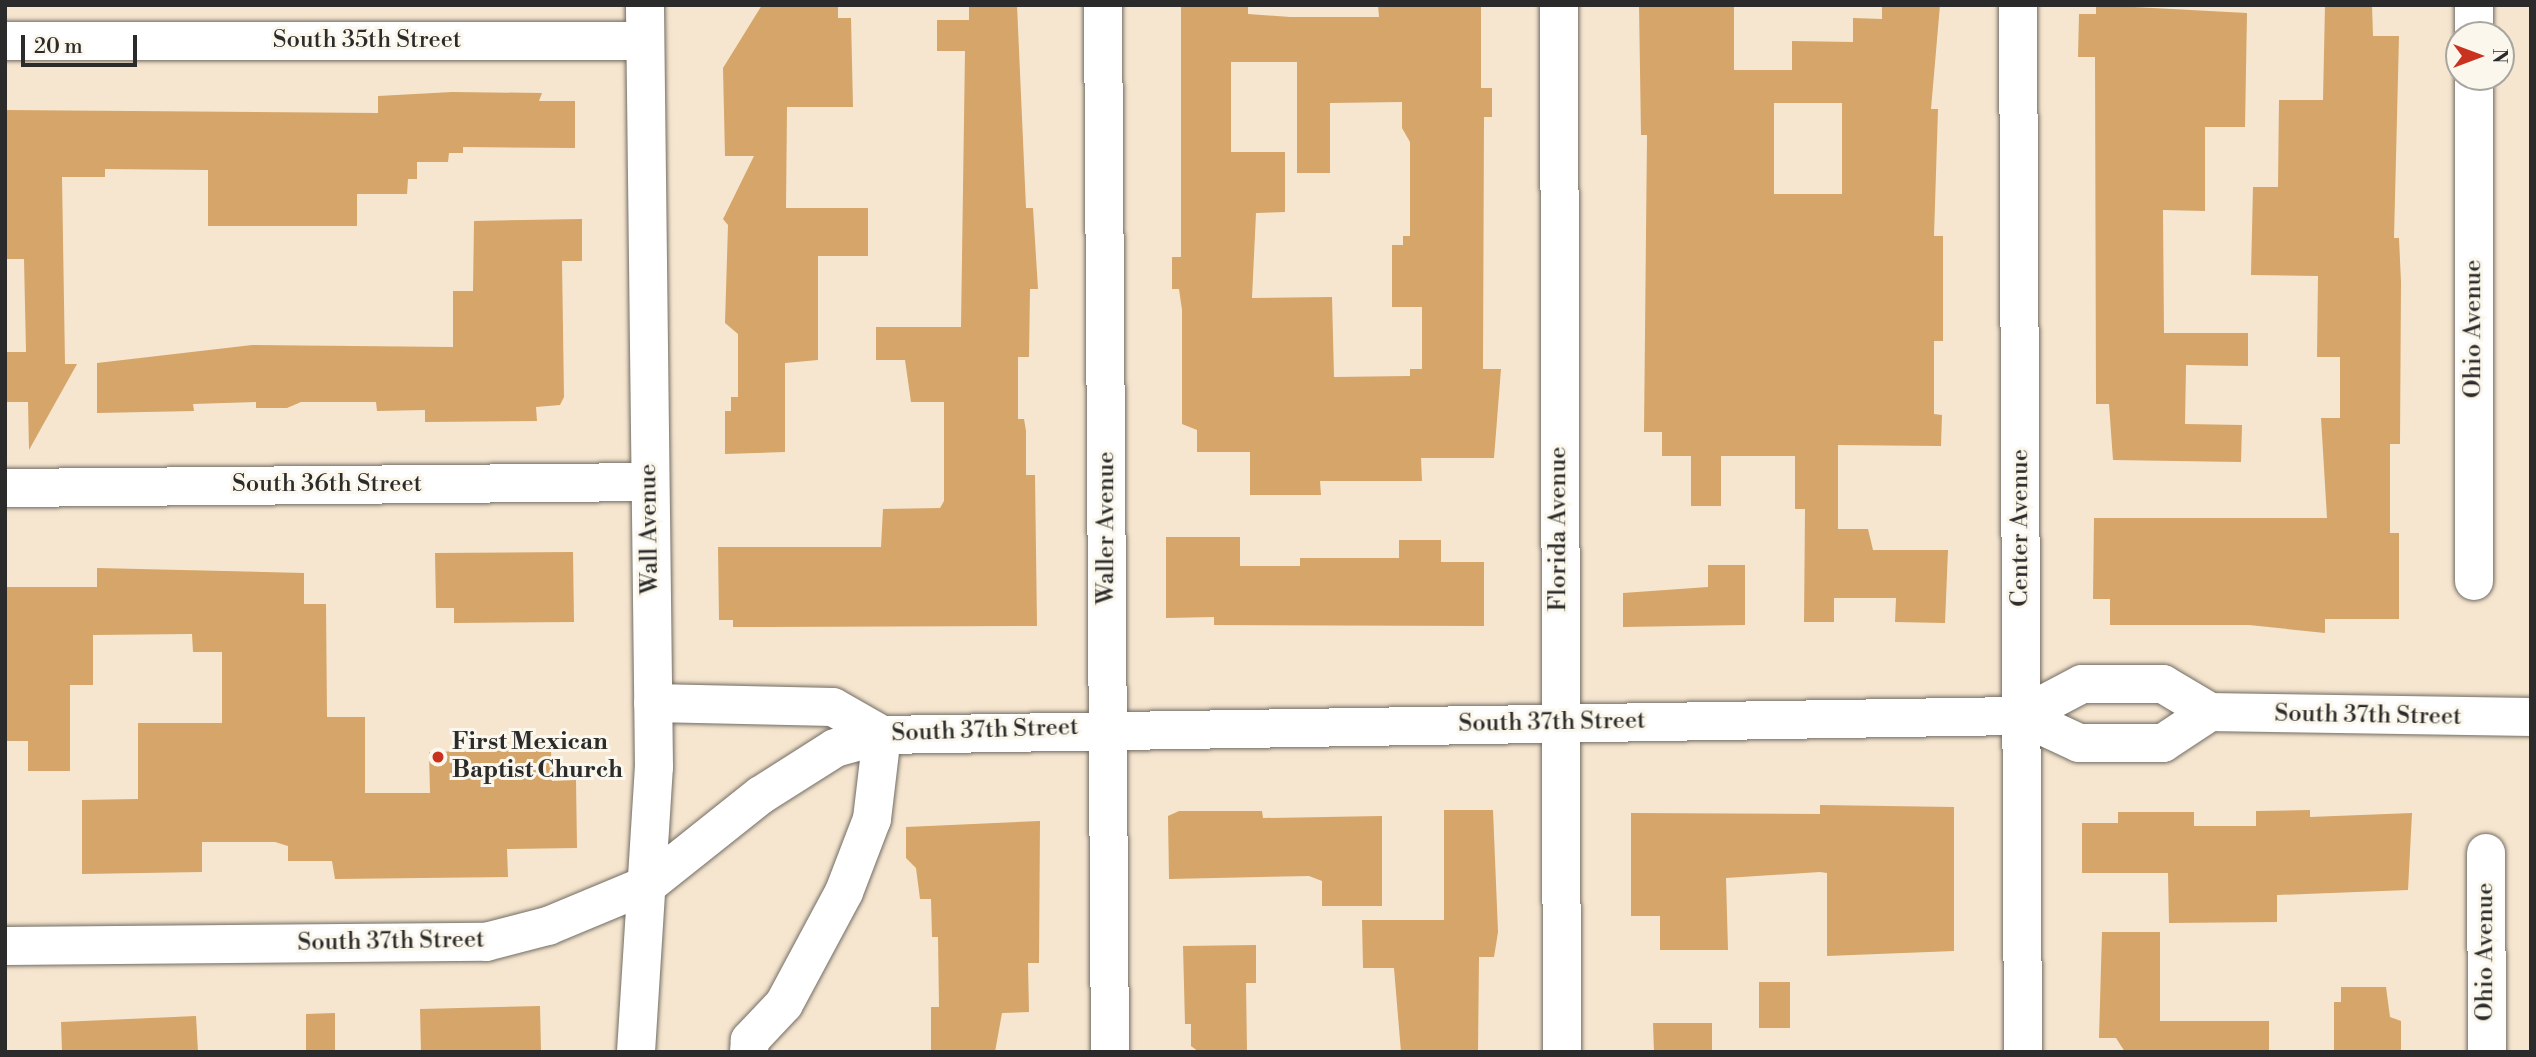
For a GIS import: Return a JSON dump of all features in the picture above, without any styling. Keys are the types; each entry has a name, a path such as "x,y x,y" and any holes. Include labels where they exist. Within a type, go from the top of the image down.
{"street":[{"name":"Waller Avenue","path":"1103,5 1110,1052"},
{"name":"Florida Avenue","path":"1559,5 1562,1052"},
{"name":"Center Avenue","path":"2018,5 2023,1052"},
{"name":"South 35th Street","path":"5,41 645,23"},
{"name":"Wall Avenue","path":"636,1052 636,987 649,884 653,703 648,482 645,23"},
{"name":"Ohio Avenue","path":"2474,91 2474,581"},
{"name":"South 36th Street","path":"5,488 648,482"},
{"name":"South 37th Street","path":"2021,716 2082,684 2163,684 2210,712 2529,720"},
{"path":"653,703 834,707 882,735 872,819 844,892 783,1004 750,1041 749,1052"},
{"name":"South 37th Street","path":"5,946 486,942 548,926 649,884 814,761 882,735 1109,726 1559,724 2021,716 2079,743 2163,743 2210,712"},
{"name":"Ohio Avenue","path":"2486,853 2487,1052"}],"building":[{"path":"762,5 838,5 838,18 851,18 853,107 787,107 786,208 868,208 868,256 818,256 818,360 785,363 785,452 725,454 725,411 731,411 731,397 738,397 738,334 725,323 728,225 723,219 754,156 725,156 723,68"},
{"path":"969,5 1017,5 1026,208 1033,208 1038,289 1030,289 1029,357 1018,357 1018,419 1024,419 1026,431 1026,475 1035,475 1037,626 733,627 733,620 719,620 718,547 881,547 883,509 940,508 944,501 944,402 911,402 905,360 876,360 876,327 961,327 965,51 937,51 937,20 969,20"},
{"path":"1181,5 1248,5 1248,14 1290,17 1379,17 1378,5 1481,7 1481,88 1492,88 1492,117 1484,117 1483,369 1501,369 1494,458 1421,458 1422,481 1320,481 1321,495 1250,495 1250,452 1197,452 1197,430 1182,424 1182,310 1179,289 1172,289 1172,257 1181,257","holes":["1231,62 1297,62 1297,173 1330,173 1330,103 1402,102 1402,128 1410,142 1410,236 1403,236 1403,245 1392,245 1392,307 1422,307 1422,369 1410,369 1410,376 1334,377 1332,297 1252,298 1256,213 1285,212 1285,152 1231,152"]},
{"path":"1639,5 1734,5 1734,70 1792,70 1792,41 1853,42 1853,18 1882,19 1882,5 1940,5 1931,109 1938,109 1934,236 1943,236 1943,341 1934,341 1934,414 1942,415 1941,446 1838,445 1838,529 1868,529 1873,550 1948,550 1945,623 1895,622 1896,598 1834,598 1834,622 1804,622 1805,509 1795,509 1795,456 1721,456 1721,506 1691,506 1691,456 1662,456 1662,432 1644,432 1647,135 1641,135","holes":["1774,103 1842,103 1842,194 1774,194"]},
{"path":"2096,5 2247,13 2245,127 2205,127 2205,211 2163,210 2164,333 2248,333 2248,366 2186,365 2185,424 2242,425 2241,462 2113,460 2109,404 2096,404 2095,57 2078,57 2079,14 2096,14"},
{"path":"2325,5 2372,5 2373,36 2399,36 2394,238 2399,238 2401,282 2400,444 2390,444 2390,533 2399,533 2399,619 2325,619 2325,633 2249,625 2110,625 2110,599 2093,599 2094,518 2327,518 2321,418 2340,418 2340,357 2317,357 2318,276 2251,275 2253,187 2278,187 2279,100 2323,100"},
{"path":"452,92 542,93 539,101 575,101 575,148 463,147 463,153 449,153 448,162 417,162 417,179 408,179 407,194 357,194 357,226 208,226 208,170 105,169 105,177 62,177 65,364 77,364 29,450 28,402 5,402 5,352 26,352 24,259 5,259 5,110 378,113 378,96"},
{"path":"582,219 582,261 562,261 564,397 560,405 536,407 537,421 425,422 425,410 377,411 376,402 301,402 287,408 256,408 256,402 193,404 194,411 97,413 97,363 252,345 453,347 453,291 473,291 474,221"},
{"path":"1166,537 1240,537 1240,566 1300,566 1300,558 1399,558 1399,540 1441,540 1441,562 1484,562 1484,626 1214,625 1214,617 1166,618"},
{"path":"573,552 574,622 454,623 454,608 436,608 435,553"},
{"path":"1708,565 1745,565 1745,625 1623,627 1623,593 1708,587"},
{"path":"97,568 304,573 304,604 326,604 327,717 365,717 365,793 430,793 429,752 551,749 552,781 576,780 577,848 507,849 508,877 335,879 332,861 288,861 288,846 275,842 202,842 202,872 82,874 82,800 138,799 138,723 222,723 222,652 193,652 192,634 93,635 93,685 70,685 70,771 28,771 28,741 5,741 5,587 97,587"},
{"path":"1820,805 1954,807 1954,951 1827,956 1827,873 1820,872 1726,878 1728,950 1660,950 1660,916 1631,916 1631,813 1820,814"},
{"path":"1444,810 1493,810 1498,932 1494,957 1479,957 1478,1052 1401,1052 1394,968 1363,968 1362,920 1444,920"},
{"path":"2310,810 2310,817 2412,813 2408,890 2277,895 2277,922 2169,923 2168,873 2082,873 2082,823 2118,823 2118,812 2194,812 2194,826 2256,826 2256,811"},
{"path":"1179,811 1262,811 1263,818 1382,816 1382,906 1322,906 1322,881 1309,876 1169,879 1168,816"},
{"path":"1040,821 1039,963 1028,963 1029,1012 1002,1013 995,1052 931,1052 931,1007 939,1007 938,937 932,937 931,899 920,899 916,868 906,858 906,827"},
{"path":"2102,932 2160,932 2160,1021 2269,1021 2269,1052 2125,1052 2116,1038 2099,1038"},
{"path":"1256,945 1256,983 1246,983 1247,1052 1199,1052 1191,1046 1191,1024 1185,1024 1183,946"},
{"path":"1759,982 1790,982 1790,1028 1759,1028"},
{"path":"2341,987 2386,987 2390,1017 2401,1021 2401,1051 2334,1051 2334,1002 2341,1002"},
{"path":"540,1006 541,1052 421,1052 420,1009"},
{"path":"335,1013 335,1052 306,1052 306,1014"},
{"path":"196,1016 198,1052 62,1052 61,1022"},
{"path":"1653,1023 1712,1023 1712,1052 1654,1052"}],"place":[{"name":"First Mexican Baptist Church","path":"438,757"}]}
